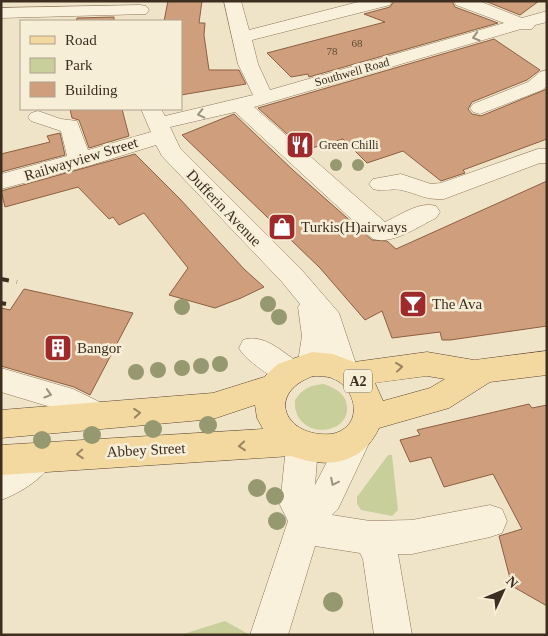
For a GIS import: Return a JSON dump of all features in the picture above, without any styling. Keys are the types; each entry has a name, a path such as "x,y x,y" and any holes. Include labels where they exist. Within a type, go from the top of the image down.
{"main road":[{"name":"A2","path":"347,372 427,364 482,372 547,363"},
{"name":"A2","path":"1,424 213,406 292,374 325,364 347,372 360,383 367,394 370,406 362,428"},
{"name":"A2","path":"297,444 314,450 329,450 343,446 362,428 438,399 482,372"},
{"path":"292,374 270,397 269,409 273,422 280,433 297,444"},
{"name":"Abbey Street","path":"1,460 297,444"}],"street":[{"path":"232,1 248,64 264,97"},
{"path":"242,37 281,23 384,1"},
{"path":"462,1 547,33"},
{"path":"14,9 44,12 140,11"},
{"name":"Southwell Road","path":"157,123 239,105 547,16"},
{"path":"480,108 543,84"},
{"path":"239,105 382,233 437,208 523,174 536,162"},
{"path":"38,117 58,125 70,125 80,161"},
{"name":"Railwayview Street","path":"1,182 80,161 157,123"},
{"name":"Dufferin Avenue","path":"157,123 170,151 291,275 328,321 347,372"},
{"path":"381,184 402,182 429,192 444,191 536,162"},
{"path":"253,348 292,374 316,336 310,298"},
{"path":"1,380 62,398 99,416"},
{"path":"269,635 305,523 326,498 362,428"},
{"path":"297,444 297,505 305,523"},
{"path":"1,485 40,457"},
{"path":"305,523 370,538 412,537 490,521"},
{"path":"370,538 380,553 393,635"}],"green space":[{"path":"324,384 336,390 345,398 347,407 345,417 339,424 331,429 321,430 311,428 302,422 296,413 295,400 308,388"},
{"path":"388,455 392,455 398,510 392,516 361,510 357,504 357,497"},
{"path":"225,621 250,635 180,635"}],"building":[{"path":"168,1 202,1 199,23 205,23 204,35 209,70 239,70 246,84 182,95 182,20 164,20"},
{"path":"394,1 452,1 455,7 498,23 309,77 308,74 291,77 267,53 385,22 364,14 390,7"},
{"path":"485,1 539,1 520,15"},
{"path":"114,17 114,20 76,20 77,18"},
{"path":"494,39 540,70 527,80 472,102 468,109 472,114 481,116 547,89 547,139 463,170 465,173 441,181 403,151 367,163 343,139 305,150 258,108"},
{"path":"70,110 122,110 129,136 89,148 79,120 72,118"},
{"path":"234,114 294,171 372,240 387,241 396,249 547,181 547,326 442,340 440,332 392,338 382,311 365,320 320,268 182,135"},
{"path":"60,133 65,155 1,172 1,154 50,142 47,136"},
{"path":"135,154 180,199 244,269 264,287 215,308 169,295 188,268 144,213 119,225 113,217 109,219 78,187 5,207 1,191"},
{"name":"Bangor","path":"24,289 133,313 90,395 74,387 1,366 1,308 10,310"},
{"path":"529,404 532,408 547,405 547,606 512,586 499,536 522,529 493,474 444,487 431,457 410,462 400,440 420,435 417,430"}],"railway":[{"path":"1,279 17,282"},
{"path":"1,303 6,304"}],"place":[{"name":"Green Chilli","path":"300,145"},
{"name":"Turkis(H)airways","path":"282,227"},
{"name":"The Ava","path":"413,304"},
{"name":"Bangor","path":"58,348"}]}
